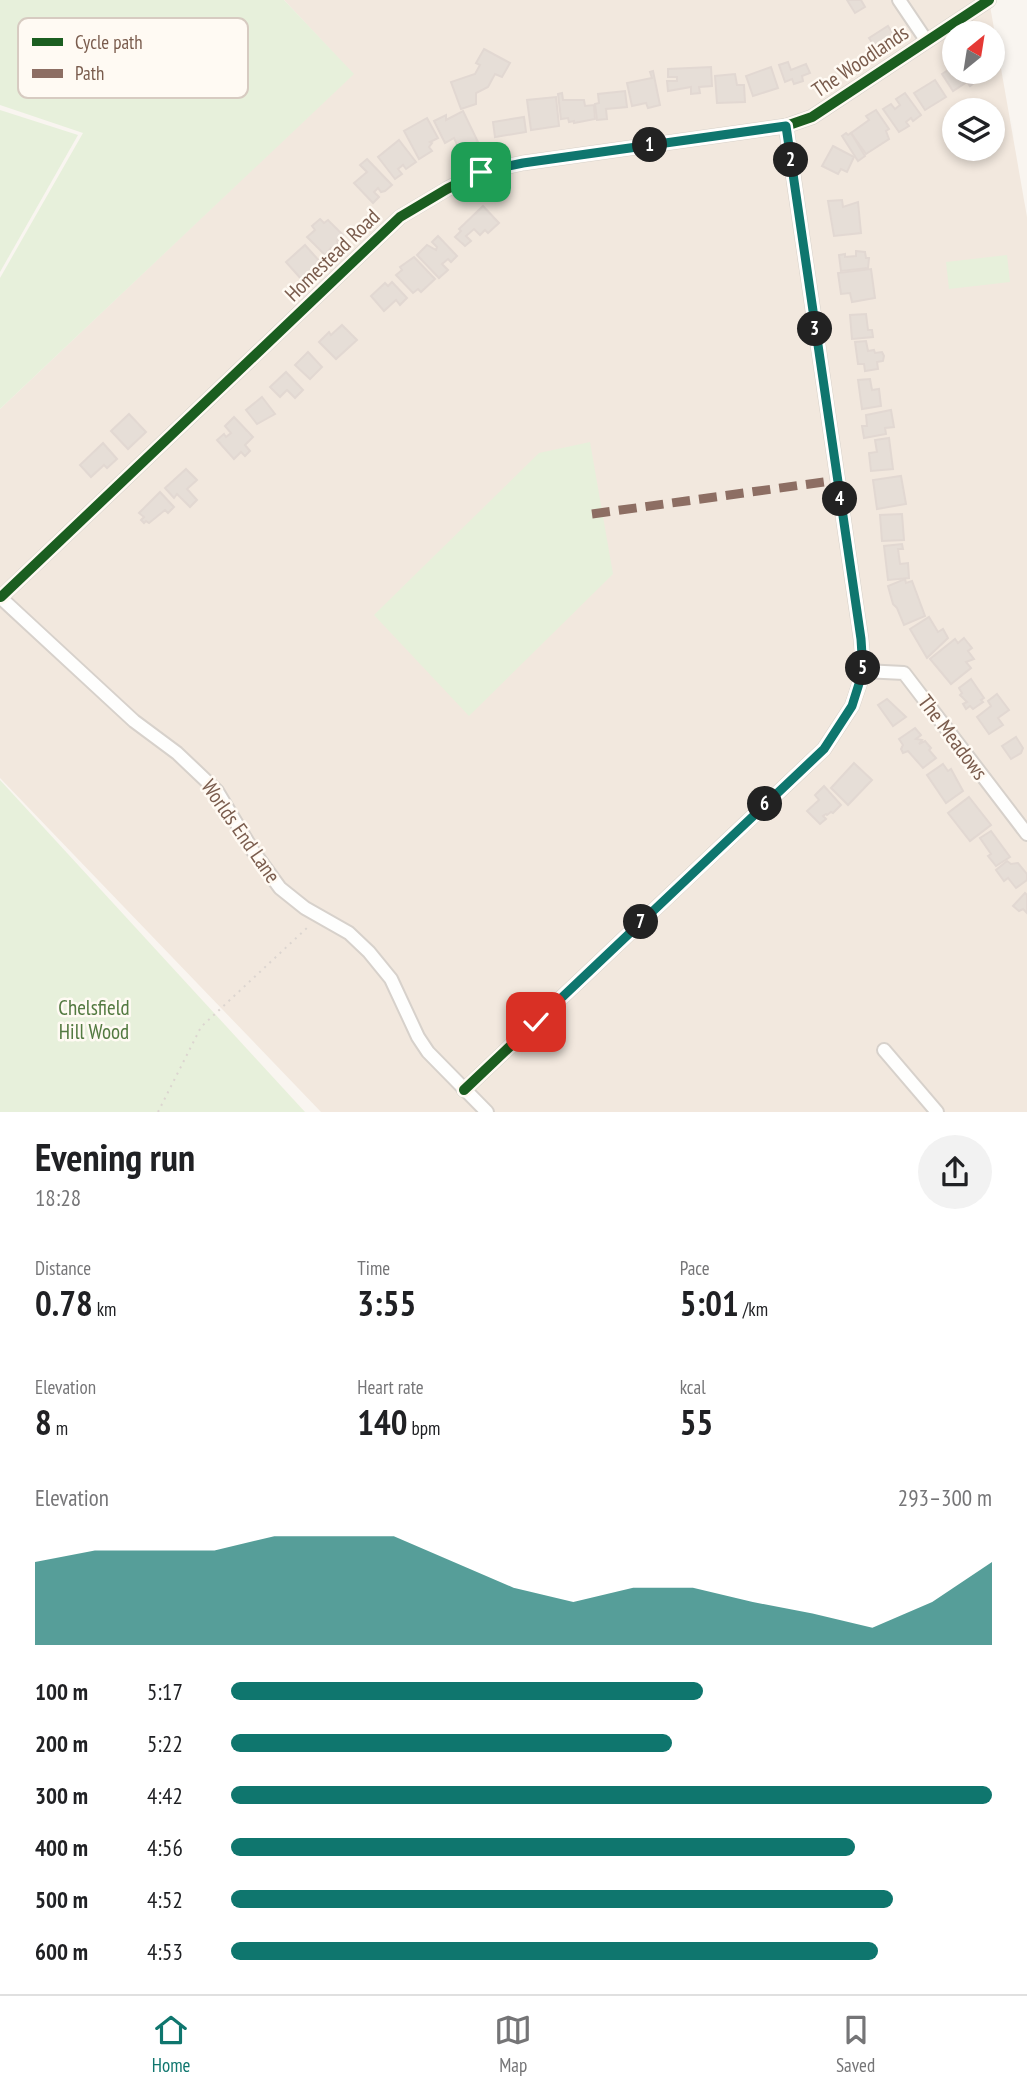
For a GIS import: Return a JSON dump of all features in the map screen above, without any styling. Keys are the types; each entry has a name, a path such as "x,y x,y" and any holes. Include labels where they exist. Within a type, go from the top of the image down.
{"street":[{"path":"899,0 926,40"},
{"name":"The Woodlands","path":"786,126 812,117 989,0"},
{"path":"464,1090 824,749 852,706 863,671 861,639 786,126"},
{"name":"Homestead Road","path":"0,597 400,217 481,172 523,163 786,126"},
{"name":"Worlds End Lane","path":"0,597 134,721 199,772 226,803 253,851 280,888 294,900 349,933 376,961 391,979 418,1037 428,1052 487,1112"},
{"name":"The Meadows","path":"863,671 904,673 1027,834"},
{"path":"884,1050 937,1112"}],"path":[{"path":"158,1112 201,1027 320,916"}],"shaded area":[{"path":"284,0 989,0 993,21 942,21 942,84 1004,84 1027,217 1027,1112 321,1112 0,778 0,409 353,74"}],"green space":[{"path":"0,0 284,0 354,74 0,409 0,278 83,133 0,105"},
{"path":"0,110 78,135 0,272"},
{"path":"1007,255 1010,282 949,289 946,262"},
{"path":"590,442 613,574 469,716 374,615 539,453"},
{"name":"Chelsfield Hill Wood","path":"0,780 305,1112 0,1112"}],"building":[{"path":"847,0 861,0 865,7 855,13"},
{"path":"888,26 893,34 885,39 889,46 886,50 883,47 878,51 869,38"},
{"path":"484,49 510,63 502,77 495,74 488,87 476,93 476,104 461,109 451,82 475,74 480,65 476,63"},
{"path":"788,62 791,70 806,64 810,73 802,76 803,81 794,84 792,79 785,82 779,65"},
{"path":"711,67 712,86 699,87 700,93 691,94 691,87 668,91 667,81 677,81 677,77 668,77 668,69"},
{"path":"771,67 778,88 753,96 746,76"},
{"path":"653,71 660,105 648,108 646,103 632,106 627,83 652,78 650,72"},
{"path":"735,74 737,85 744,85 745,102 717,103 715,76"},
{"path":"935,80 946,97 925,110 914,93"},
{"path":"948,84 964,84 953,91"},
{"path":"625,91 627,107 606,109 607,119 597,120 595,104 599,103 598,94"},
{"path":"562,93 563,100 584,100 585,106 594,105 595,119 574,123 569,122 568,118 561,119 558,94"},
{"path":"905,93 921,115 913,121 911,118 906,122 909,126 899,132 883,109 891,104 895,109 900,105 896,99"},
{"path":"556,97 559,126 531,130 527,100"},
{"path":"876,110 889,129 886,131 889,139 866,154 851,133 869,120 866,116"},
{"path":"463,111 478,142 460,151 454,138 445,143 434,121 446,115 446,120"},
{"path":"524,117 526,132 495,137 493,122"},
{"path":"427,118 438,138 430,142 432,151 419,159 404,131"},
{"path":"851,133 865,156 858,161 842,136"},
{"path":"399,140 416,162 406,169 403,165 398,169 402,174 395,179 378,157"},
{"path":"833,146 854,157 847,172 841,169 838,174 822,166"},
{"path":"367,159 392,185 381,192 378,188 374,192 379,197 373,203 354,183 367,172 360,165"},
{"path":"842,200 843,207 858,202 861,233 834,236 828,201"},
{"path":"483,206 499,223 488,233 485,230 480,235 474,229 466,236 471,241 465,246 455,237 461,231 459,229"},
{"path":"320,219 324,223 328,220 343,235 337,241 340,245 334,251 331,248 325,255 307,237 315,230 312,226"},
{"path":"438,236 457,256 451,262 448,259 442,264 448,270 439,278 417,255 427,245 436,250 437,247 432,242"},
{"path":"305,245 322,264 303,281 286,262"},
{"path":"856,251 865,252 866,258 869,258 868,268 841,271 839,255 856,256"},
{"path":"414,257 435,279 421,292 418,289 413,293 396,275 402,270 400,267"},
{"path":"871,269 875,298 852,302 850,293 841,294 838,273"},
{"path":"392,282 407,298 400,305 396,300 384,311 371,296 385,283 388,286"},
{"path":"866,314 868,330 872,330 873,337 852,339 850,315"},
{"path":"342,325 357,340 336,359 319,342"},
{"path":"866,341 868,351 882,352 884,356 883,361 877,362 878,369 865,371 864,364 858,364 855,342"},
{"path":"308,352 322,367 310,379 295,365"},
{"path":"286,372 303,390 295,398 287,390 280,397 270,387"},
{"path":"870,379 872,390 879,389 881,406 862,409 858,380"},
{"path":"262,397 275,414 257,424 246,410"},
{"path":"891,410 894,427 885,428 886,434 864,438 862,426 867,426 866,415"},
{"path":"129,414 146,432 128,449 111,431"},
{"path":"234,417 253,437 245,445 250,451 245,456 241,452 234,459 217,440 224,434 226,437 231,433 225,426"},
{"path":"889,438 893,469 871,471 869,453 877,452 875,440"},
{"path":"103,443 117,459 107,468 104,465 91,477 80,465"},
{"path":"186,469 197,480 187,489 197,500 190,507 177,494 174,498 165,488"},
{"path":"901,476 906,504 877,509 873,480"},
{"path":"160,492 174,507 168,513 165,510 149,523 144,523 141,520 144,517 139,513"},
{"path":"902,514 904,540 882,541 880,515"},
{"path":"902,544 903,549 898,549 900,564 908,563 909,578 888,580 884,546"},
{"path":"905,579 906,583 912,581 925,616 904,625 893,604 888,586"},
{"path":"929,617 938,632 943,629 948,638 927,658 910,629"},
{"path":"964,638 972,648 968,651 974,659 966,662 971,668 951,684 930,659 955,639 958,643"},
{"path":"971,679 984,698 981,700 983,702 973,709 970,706 966,709 963,704 967,702 960,695 962,693 959,688"},
{"path":"997,694 1009,710 998,718 1003,725 989,734 977,717 991,706 988,701"},
{"path":"887,699 906,717 893,726 878,705"},
{"path":"915,728 921,735 916,739 922,740 919,744 925,741 936,758 923,768 908,751 903,753 903,745 899,739"},
{"path":"1016,737 1023,748 1021,753 1011,759 1002,746"},
{"path":"854,763 872,780 848,805 831,788"},
{"path":"943,764 948,771 951,769 963,791 946,803 927,775"},
{"path":"824,786 841,805 833,813 823,816 826,819 820,824 807,811 819,800 815,795"},
{"path":"969,797 991,825 970,841 948,813"},
{"path":"991,831 1010,857 996,866 980,838"},
{"path":"1007,861 1011,864 1018,863 1027,874 1027,880 1016,888 1008,878 1004,881 996,870"},
{"path":"1025,893 1027,895 1027,913 1013,906"}],"marked path":[{"path":"592,514 838,480"}],"cycle path":[{"path":"1,597 400,217 481,172 523,163 786,126 812,117 989,0"},
{"path":"464,1090 824,749 852,706 864,671 786,126"}],"route":[{"path":"481,172 523,163 786,126 861,639 863,671 852,706 824,749 536,1022"}]}
